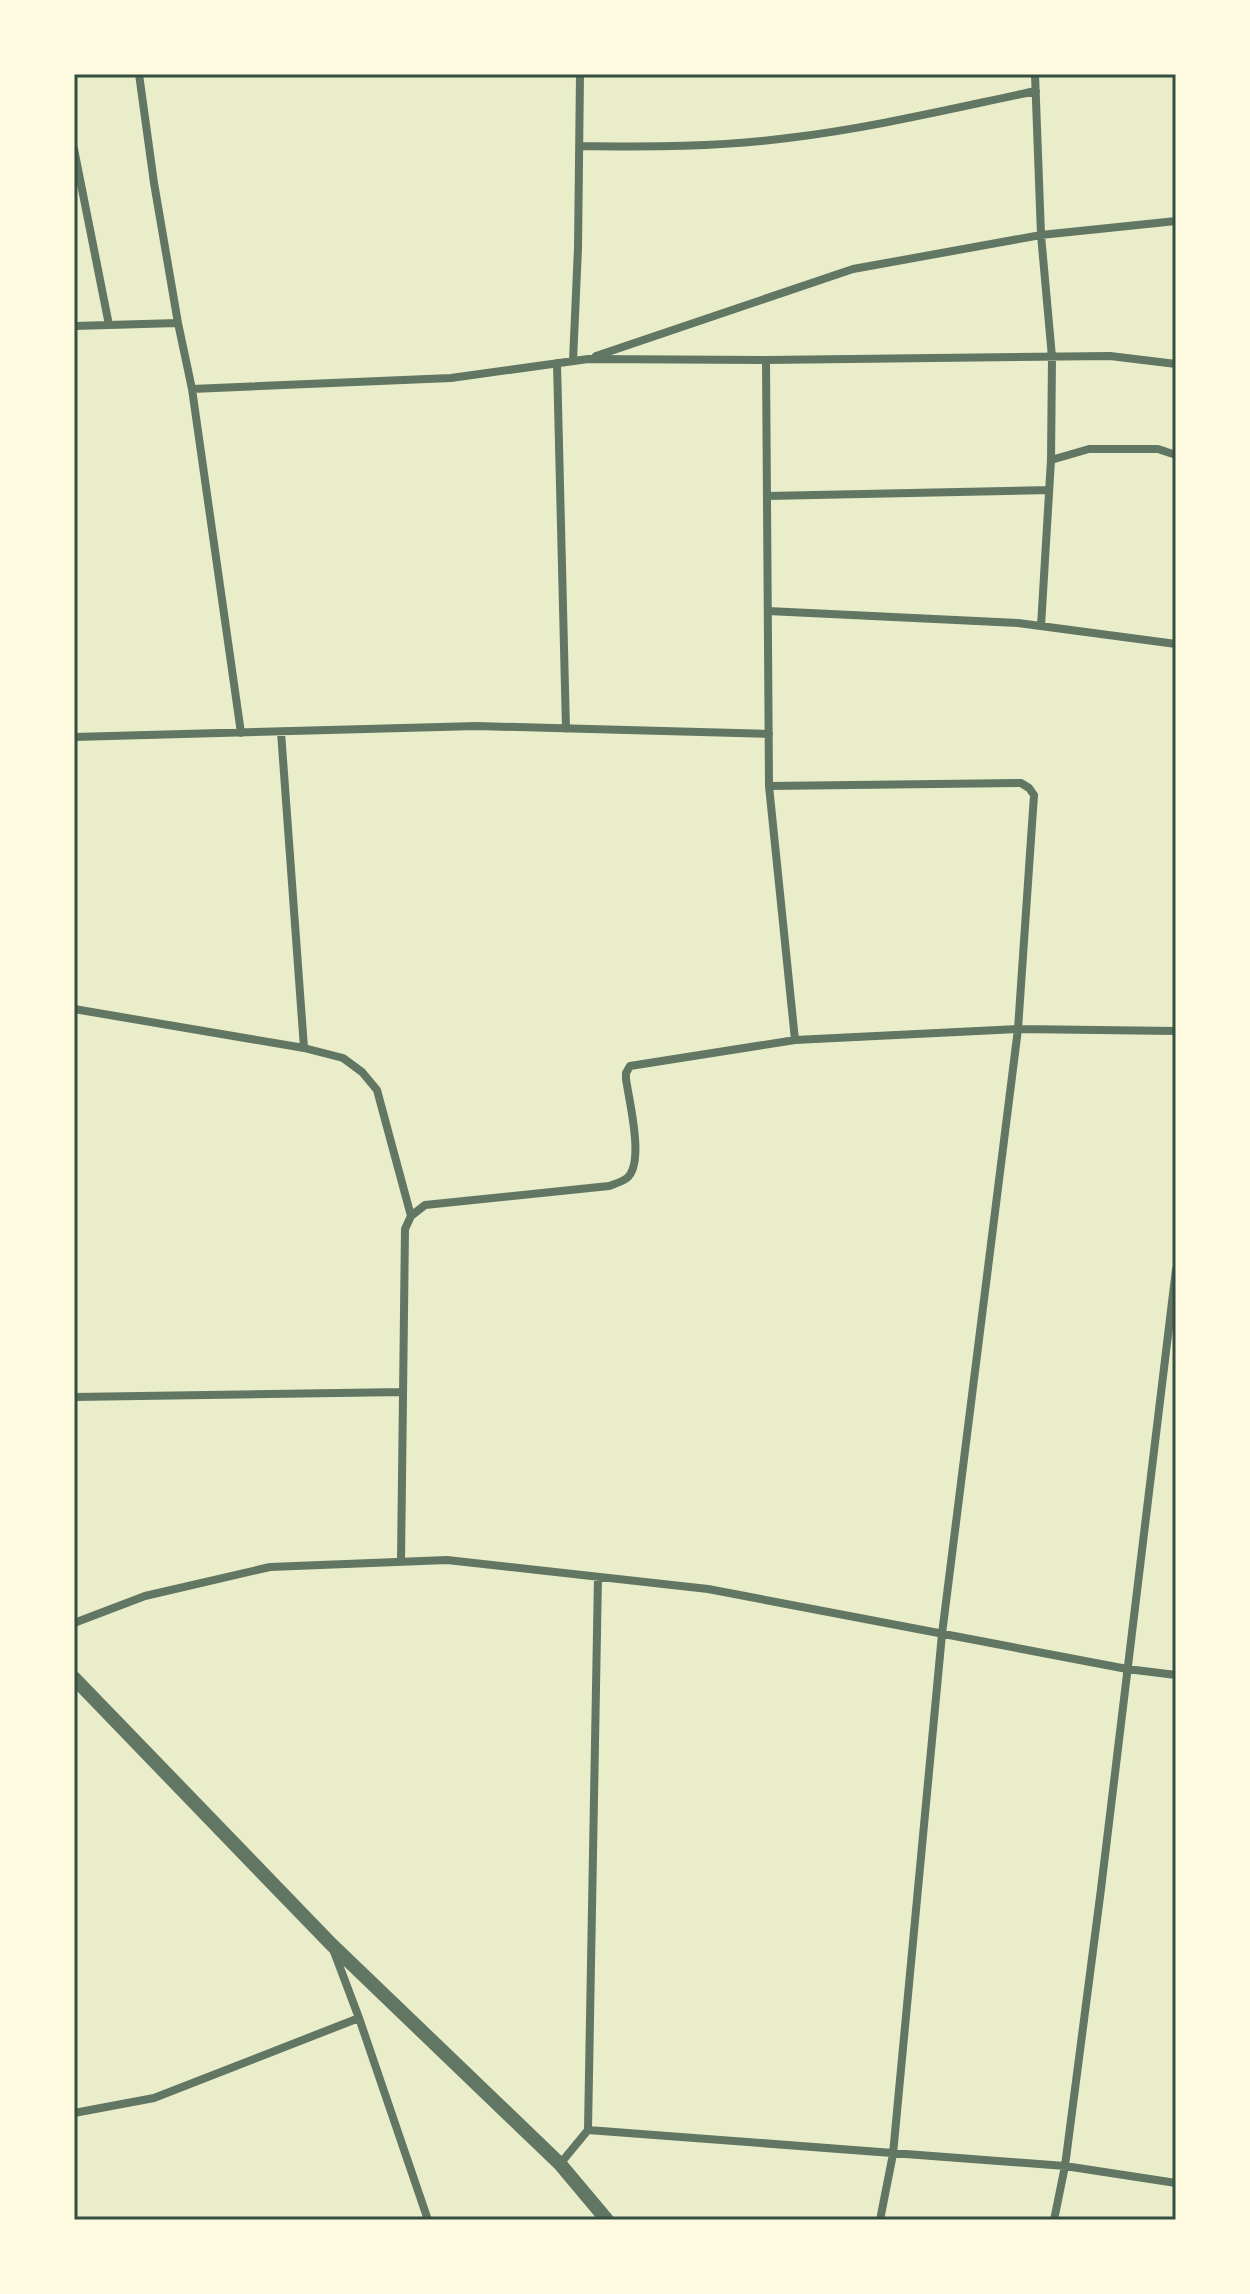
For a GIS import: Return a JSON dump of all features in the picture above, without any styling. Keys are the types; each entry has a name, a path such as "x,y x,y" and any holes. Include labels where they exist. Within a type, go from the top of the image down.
{"street":[{"path":"139,74 154,183 192,389 241,733"},
{"path":"573,361 580,74"},
{"path":"1035,74 1041,235 1052,357 1051,460 1041,626"},
{"path":"580,146 664,148 788,138 915,117 1036,91"},
{"path":"74,149 109,325"},
{"path":"588,359 853,269 1041,235 1175,221"},
{"path":"74,326 178,323"},
{"path":"192,389 451,378 588,359 1110,356 1176,364"},
{"path":"766,360 769,786 795,1040"},
{"path":"557,363 566,729"},
{"path":"1051,460 1089,449 1158,449 1176,455"},
{"path":"767,496 1049,490"},
{"path":"768,611 1018,623 1176,644"},
{"path":"74,737 477,726 769,734"},
{"path":"281,732 304,1048"},
{"path":"769,786 1021,783 1034,795 1018,1029 942,1634 893,2154 880,2220"},
{"path":"74,1009 304,1048 343,1058 362,1072 377,1090 411,1216"},
{"path":"401,1562 405,1229 411,1216 425,1205 609,1186 626,1179 634,1168 636,1147 626,1079 630,1066 795,1040 1018,1029 1176,1031"},
{"path":"1054,2220 1065,2166 1176,1269"},
{"path":"74,1397 403,1392"},
{"path":"74,1623 145,1596 270,1567 447,1560 708,1589 1127,1669 1176,1675"},
{"path":"560,2164 588,2130 598,1577"},
{"path":"74,1678 331,1944 560,2164 607,2220"},
{"path":"331,1944 428,2220"},
{"path":"74,2113 154,2098 359,2018"},
{"path":"588,2130 1065,2166 1176,2183"}]}
